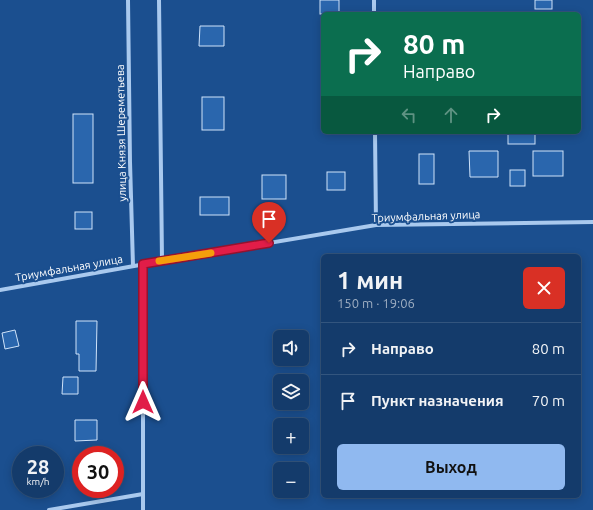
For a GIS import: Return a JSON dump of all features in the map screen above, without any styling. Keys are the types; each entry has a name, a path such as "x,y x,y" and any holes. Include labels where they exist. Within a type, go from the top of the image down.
{"street":[{"name":"улица Князя Шереметьева","path":"128,0 133,266"},
{"path":"159,0 162,261"},
{"path":"374,0 374,12"},
{"path":"375,134 376,225"},
{"name":"Триумфальная улица","path":"0,290 143,264 376,225 593,222"},
{"path":"143,264 143,510"},
{"path":"49,510 143,494"}],"building":[{"path":"320,0 339,0 339,12 321,12 320,14"},
{"path":"535,0 552,0 552,9 535,9"},
{"path":"200,26 224,26 224,46 199,46"},
{"path":"202,97 224,97 224,130 202,130"},
{"path":"73,114 93,114 93,183 73,183"},
{"path":"508,134 535,134 535,144 508,144"},
{"path":"469,151 498,151 498,177 470,177"},
{"path":"533,151 563,151 563,176 533,176"},
{"path":"419,154 434,154 434,184 419,184"},
{"path":"510,170 525,170 525,186 510,186"},
{"path":"327,172 345,172 345,190 327,190"},
{"path":"262,175 286,175 286,199 262,199"},
{"path":"200,197 229,197 229,215 200,215"},
{"path":"75,212 92,212 92,229 75,229"},
{"path":"76,321 97,321 96,371 79,371 79,354 76,354"},
{"path":"15,330 19,346 5,349 2,333"},
{"path":"63,377 78,377 78,394 62,394"},
{"path":"75,420 97,420 97,440 75,441"}],"slow traffic":[{"path":"159,261 211,253"}],"route":[{"path":"143,402 143,264 269,243"}]}
